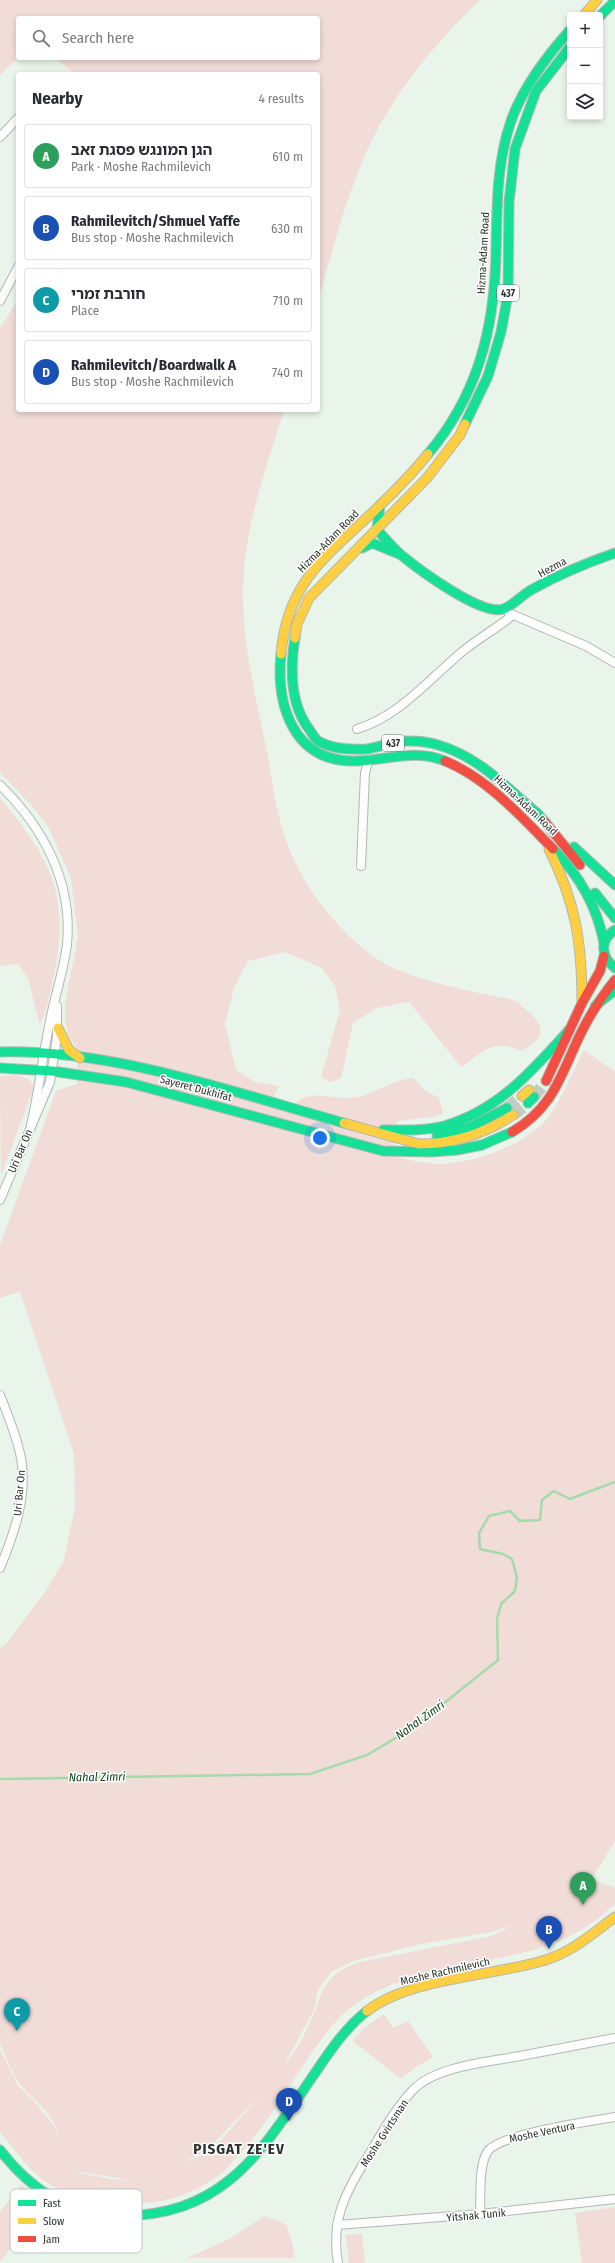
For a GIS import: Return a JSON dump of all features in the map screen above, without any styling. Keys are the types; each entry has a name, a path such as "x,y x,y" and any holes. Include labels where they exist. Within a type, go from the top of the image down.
{"main road":[{"path":"587,12 598,0"},
{"path":"603,13 615,1"},
{"name":"Hizma-Adam Road","path":"543,1079 600,971 604,956 604,943 600,919 572,868 542,835 482,782 461,768 430,756 408,753 363,761 348,761 315,752 295,733 289,719 280,679 284,634 288,614 297,593 310,573 380,505 430,451 462,405 474,376 488,327 495,280 500,183 504,151 512,121 541,64 567,34"},
{"name":"Hizma-Adam Road","path":"568,48 536,91 515,150 509,195 508,294 501,332 488,376 460,435 427,478 387,517 358,550 326,579 310,598 297,624 292,654 292,682 300,717 317,740 334,746 367,748 397,742 436,744 460,752 476,761 537,813 584,870 598,898 615,918"},
{"path":"377,530 380,505"},
{"path":"387,517 384,529 390,543"},
{"path":"351,532 377,530 399,554"},
{"path":"358,550 372,543 399,554 444,586 469,601 492,610 503,609"},
{"name":"Hezma","path":"503,609 521,596 568,571 615,553"},
{"path":"537,813 615,885"},
{"path":"542,835 560,870 576,912 583,958 582,1003"},
{"path":"604,943 607,936 615,930"},
{"path":"604,956 615,968"},
{"path":"595,1006 615,980"},
{"path":"595,1006 615,990"},
{"name":"Sayeret Dukhifat","path":"0,1068 52,1071 126,1082 165,1091 383,1151 421,1153 463,1149 523,1127 548,1102 557,1088 579,1034 595,1006"},
{"path":"58,1028 69,1050 81,1058"},
{"path":"358,1128 401,1131 430,1130 468,1118 500,1100 516,1087 569,1030"},
{"name":"Sayeret Dukhifat","path":"0,1052 15,1051 81,1058 170,1075 377,1134 408,1137 442,1135 470,1127 510,1111"},
{"name":"Moshe Rachmilevich","path":"142,2217 166,2213 196,2203 222,2188 246,2167 264,2147 344,2034 372,2007 397,1994 414,1989 524,1966 560,1955 590,1938 614,1919"},
{"name":"Moshe Rachmilevich","path":"0,2150 15,2171 37,2189"}],"street":[{"path":"0,137 16,120"},
{"path":"0,301 16,271"},
{"path":"503,609 513,615 567,638 615,663"},
{"path":"357,729 375,723 403,704 464,650 513,615"},
{"path":"361,866 365,773 368,762 375,758"},
{"path":"348,761 362,767 365,773"},
{"path":"0,785 29,818 49,847 61,879 68,914 68,929 67,944 57,994"},
{"name":"Uri Bar On","path":"0,1200 32,1125 46,1097 55,1055 58,1028 57,994"},
{"name":"Uri Bar On","path":"32,1125 44,1054 57,994"},
{"name":"Uri Bar On","path":"0,1395 16,1438 21,1459 22,1479 18,1518 0,1568"},
{"name":"Moshe Gvirtsman","path":"338,2263 337,2225 339,2210 344,2196 381,2135 415,2088 426,2080 452,2070 615,2038"},
{"name":"Moshe Ventura","path":"480,2214 483,2165 488,2150 495,2144 512,2137 615,2117"},
{"name":"Yitshak Tunik","path":"337,2225 480,2214 615,2199"}],"shaded area":[{"path":"0,0 480,0 442,39 425,59 408,81 379,126 367,150 351,190 320,293 320,72 72,72 58,60 320,60 320,16 16,16 16,60 0,75"},
{"path":"16,303 16,412 283,412 256,502 248,540 243,583 243,608 248,656 273,790 282,827 290,851 309,887 327,912 353,940 368,953 393,968 422,979 514,1001 521,1005 534,1017 541,1028 538,1038 521,1051 511,1047 496,1046 483,1051 461,1067 409,1002 377,1008 353,1023 341,1078 330,1082 321,1077 340,1010 335,986 322,968 285,952 248,961 234,988 225,1024 236,1070 255,1082 279,1086 273,1097 296,1104 298,1100 313,1096 343,1098 358,1097 398,1081 413,1078 426,1091 439,1098 443,1113 433,1117 397,1121 394,1156 438,1164 452,1163 484,1156 515,1143 529,1135 550,1115 564,1091 584,1050 615,1072 615,1841 594,1875 581,1882 591,1878 615,1888 615,1903 587,1926 557,1942 525,1952 423,1974 391,1985 360,2001 342,2015 327,2032 262,2127 223,2172 200,2187 182,2195 163,2201 144,2204 142,2204 142,2189 59,2189 49,2184 28,2166 3,2136 0,2130 0,2050 19,2087 33,2100 54,2126 59,2138 52,2119 16,2078 0,2044 0,1648 6,1644 46,1591 64,1560 75,1507 74,1454 20,1292 0,1298 0,1245 56,1091 77,1084 78,1051 68,1034 65,1020 65,1003 78,937 71,878 48,826 31,805 0,772 0,328","holes":["515,1924 492,1936 360,1962 341,1971 334,1976 325,1987 305,2034 283,2067 315,2008 317,1992 331,1972 353,1961 422,1944 491,1932","264,2091 215,2147 200,2156 179,2164 206,2151","65,2157 80,2172 130,2180 111,2179 80,2173"]},
{"path":"0,798 31,838 51,876 57,896 59,942 49,997 40,1025 28,978 18,964 0,966"},
{"path":"14,1075 29,1079 34,1087 1,1176 0,1076"},
{"path":"384,2014 393,2028 408,2021 433,2057 416,2067 401,2079 353,2041 364,2028"},
{"path":"21,2185 26,2189 18,2189"},
{"path":"10,2199 10,2249 0,2262 0,2212"},
{"path":"615,2207 615,2263 582,2263 575,2213"},
{"path":"265,2216 287,2225 294,2250 293,2258 187,2258 227,2240"},
{"path":"362,2234 365,2263 349,2263 346,2235"}],"waterway":[{"name":"Nahal Zimri","path":"0,1779 310,1774 367,1755 414,1727 498,1660 497,1619 501,1604 515,1591 517,1577 512,1559 503,1554 480,1549 479,1533 489,1516 510,1511 520,1521 540,1520 542,1500 554,1491 570,1499 615,1482"}],"tunnel":[{"path":"534,1097 546,1081"},
{"path":"507,1108 522,1096"},
{"path":"513,1115 528,1103"}],"traffic: fast":[{"path":"603,13 615,1"},
{"path":"428,454 445,432 471,386 487,336 495,284 498,188 502,154 511,121 522,96 536,73 567,34"},
{"path":"465,424 488,376 501,332 508,294 509,202 515,149 536,91 569,48"},
{"path":"380,505 377,530 397,551 450,590 465,599 493,609 507,608 528,592 551,579 615,553"},
{"path":"362,548 372,543 399,554"},
{"path":"295,638 292,662 295,697 298,709 303,719 318,741 335,747 354,749 366,749 395,742 417,741 452,750 479,764 491,773 537,813 545,822"},
{"path":"281,654 280,673 286,711 293,727 303,741 317,752 334,759 355,761 411,755 434,757 445,761"},
{"path":"574,847 615,885"},
{"path":"553,849 563,859 586,892 597,916 604,943"},
{"path":"595,893 615,918"},
{"path":"615,930 606,939 604,944 607,959 615,968"},
{"path":"595,1006 615,990"},
{"path":"383,1130 436,1128 463,1119 481,1110 498,1100 528,1074 569,1030"},
{"path":"0,1052 43,1053 130,1065 174,1075 344,1123"},
{"path":"0,1068 52,1071 126,1082 383,1151 431,1152 457,1150 482,1145 512,1132"},
{"path":"528,1103 534,1097"},
{"path":"437,1136 470,1127 507,1108"},
{"path":"142,2214 156,2213 187,2205 213,2192 236,2174 257,2153 276,2129 326,2056 352,2024 367,2011"},
{"path":"0,2150 11,2164 39,2189"}],"traffic: slow":[{"path":"587,12 597,0"},
{"path":"295,638 297,624 309,598 427,478 460,435 465,424"},
{"path":"281,654 285,629 291,608 311,573 339,543 394,491 428,454"},
{"path":"549,849 566,888 576,924 581,961 582,1003"},
{"path":"58,1028 69,1050 80,1058"},
{"path":"522,1096 529,1090"},
{"path":"344,1123 419,1144 432,1144 456,1140 480,1133 513,1115"},
{"path":"367,2011 385,2000 405,1991 452,1979 522,1966 553,1958 572,1948 615,1917"}],"traffic: jam":[{"path":"445,761 475,777 503,799 553,849"},
{"path":"545,822 580,865"},
{"path":"546,1081 582,1003 600,971 604,956"},
{"path":"512,1132 538,1112 548,1100 562,1075 589,1018 601,998 615,980"}],"place":[{"name":"הגן המונגש פסגת זאב","path":"583,1905"},
{"name":"Rahmilevitch/Shmuel Yaffe","path":"549,1949"},
{"name":"חורבת זמרי","path":"17,2031"},
{"name":"Rahmilevitch/Boardwalk A","path":"289,2121"}],"district":[{"name":"PISGAT ZE'EV","path":"239,2149"}]}
